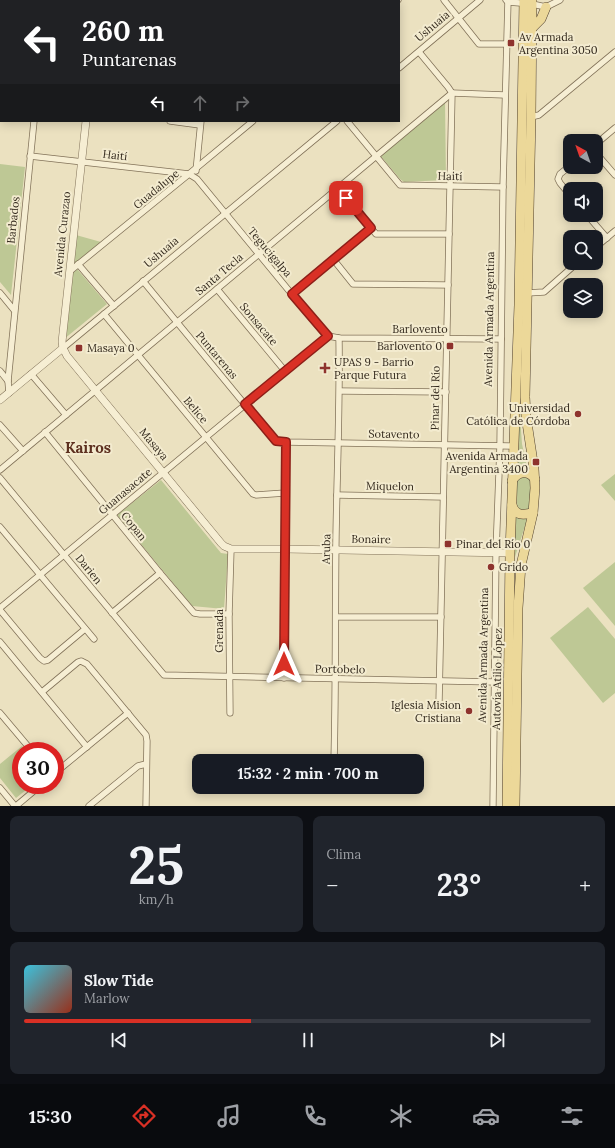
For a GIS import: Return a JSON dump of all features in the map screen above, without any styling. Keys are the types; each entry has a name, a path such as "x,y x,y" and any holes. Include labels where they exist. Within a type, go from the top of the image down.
{"main road":[{"path":"512,505 515,512 519,514 533,513 535,479 526,416 532,28 528,2"},
{"path":"510,553 528,2"},
{"path":"532,28 540,20 546,4"},
{"path":"512,481 518,474 524,472 531,474 535,479"},
{"name":"Autovía Atilio López","path":"515,806 518,608 522,565 533,513"},
{"name":"Autovía Atilio López","path":"507,806 510,553"}],"street":[{"path":"444,0 477,42 483,44 506,44"},
{"name":"Ushuaia","path":"400,67 480,0"},
{"path":"507,0 546,4 560,0"},
{"name":"Avenida Armada Argentina","path":"493,806 496,552 500,446 507,0"},
{"path":"419,52 452,93 505,95"},
{"path":"531,117 539,114 615,52"},
{"name":"Santa Tecla","path":"0,470 452,93"},
{"name":"Pinar del Río","path":"439,703 452,93"},
{"name":"Barbados","path":"9,393 8,380 14,310 34,122"},
{"name":"Avenida Curazao","path":"63,348 62,342 86,122"},
{"path":"186,122 201,123 196,169 197,179"},
{"name":"Guadalupe","path":"70,271 252,122"},
{"name":"Ushuaia","path":"0,400 335,122"},
{"path":"347,122 376,156"},
{"path":"603,138 615,128"},
{"name":"Haití","path":"30,156 189,174 197,179"},
{"name":"Haití","path":"376,156 397,183 402,185 503,187"},
{"path":"603,161 615,175"},
{"path":"563,172 558,179 563,187"},
{"name":"Tegucigalpa","path":"197,179 328,336"},
{"path":"338,188 376,234 449,234"},
{"path":"593,222 607,238"},
{"path":"292,294 371,228"},
{"path":"603,241 615,231"},
{"path":"333,259 353,284 448,285"},
{"path":"78,264 114,306"},
{"path":"527,293 544,292 569,270"},
{"name":"Puntarenas","path":"143,281 276,441"},
{"name":"Sonsacate","path":"217,289 285,371"},
{"path":"0,293 14,310"},
{"name":"Belice","path":"104,314 253,494 285,493"},
{"path":"328,336 339,338"},
{"name":"Guanasacate","path":"0,609 40,574 328,336"},
{"name":"Barlovento","path":"339,338 501,339"},
{"name":"Aruba","path":"334,754 336,550 340,391 339,338"},
{"name":"Masaya","path":"63,348 67,356 95,391 221,543 231,549"},
{"path":"0,371 8,380"},
{"path":"32,374 66,415"},
{"path":"340,391 446,392"},
{"path":"0,425 23,451"},
{"name":"Copan","path":"45,432 194,613 229,614"},
{"name":"Sotavento","path":"276,441 513,446"},
{"path":"284,678 286,442"},
{"name":"Darien","path":"0,478 162,673"},
{"name":"Miquelon","path":"337,495 443,497"},
{"path":"0,527 94,639"},
{"name":"Bonaire","path":"231,549 510,553"},
{"name":"Grenada","path":"230,713 229,614 231,549"},
{"path":"112,613 160,573"},
{"path":"0,609 44,661 48,660 85,629"},
{"path":"336,617 441,617"},
{"path":"0,642 87,747"},
{"path":"42,692 78,662 84,662 128,713 147,738 146,806"},
{"name":"Portobelo","path":"162,673 167,676 495,682"},
{"path":"0,713 24,742"},
{"path":"64,766 128,713"},
{"path":"89,806 138,766 146,764"},
{"path":"0,788 15,806 30,794"}],"green space":[{"path":"445,101 446,180 404,182 379,154"},
{"path":"0,164 25,167 11,295 0,282"},
{"path":"76,235 101,242 73,266"},
{"path":"77,269 107,304 64,339 73,272"},
{"path":"519,385 522,444 528,471 517,472"},
{"path":"615,474 615,501 601,485"},
{"path":"526,476 530,479 531,492 530,502 526,513 517,509 516,480"},
{"path":"161,480 221,553 228,554 224,609 192,606 117,515"},
{"path":"514,516 528,517 514,560"},
{"path":"615,562 615,626 583,588"},
{"path":"588,607 615,639 615,693 603,703 550,638"},
{"path":"12,754 12,793 0,778 0,764"},
{"path":"13,794 21,794 16,798"}],"place":[{"name":"Av Armada Argentina 3050","path":"511,43"},
{"name":"Barlovento 0","path":"450,346"},
{"name":"Masaya 0","path":"79,348"},
{"name":"UPAS 9 - Barrio Parque Futura","path":"325,368"},
{"name":"Universidad Católica de Córdoba","path":"578,414"},
{"name":"Avenida Armada Argentina 3400","path":"536,462"},
{"name":"Pinar del Río 0","path":"448,544"},
{"name":"Grido","path":"491,567"},
{"name":"Iglesia Mision Cristiana","path":"469,711"}],"district":[{"name":"Kairos","path":"88,447"}],"route":[{"path":"284,664 286,442 276,441 245,404 328,336 292,294 371,228 346,198"}]}
